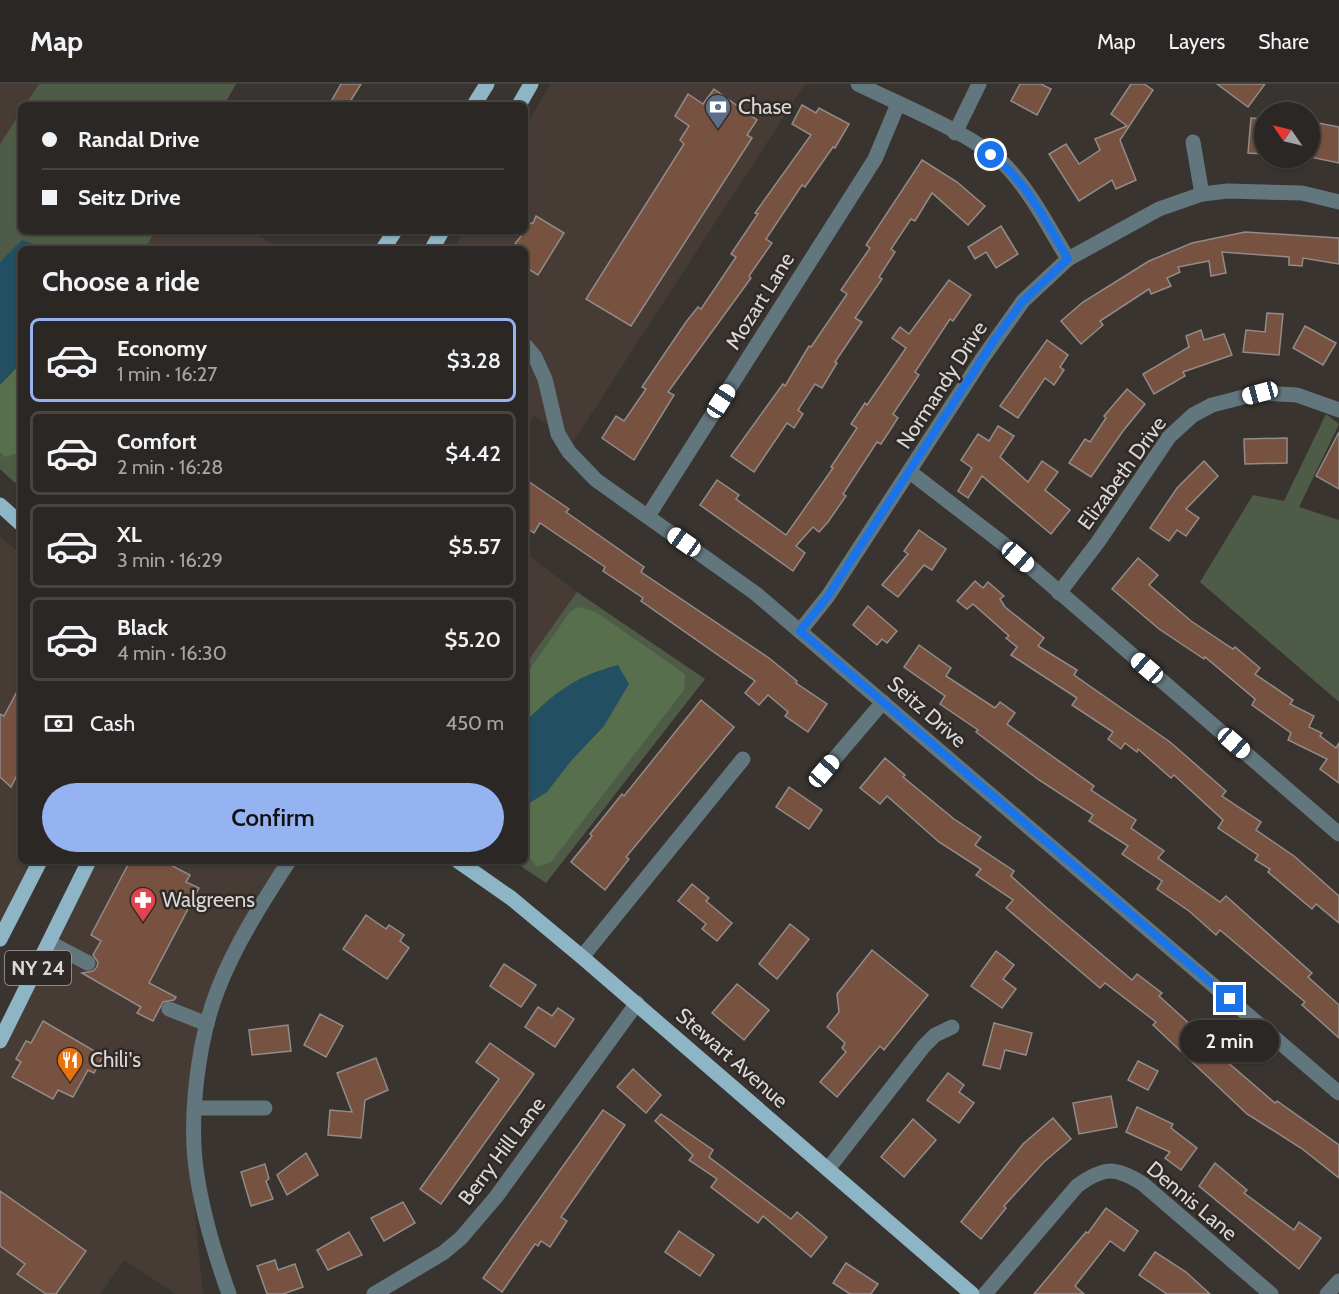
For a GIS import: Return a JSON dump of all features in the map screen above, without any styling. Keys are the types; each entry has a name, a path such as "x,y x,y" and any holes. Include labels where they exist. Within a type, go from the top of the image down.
{"main road":[{"path":"476,102 487,84"},
{"path":"521,102 531,84"},
{"path":"0,505 18,521"},
{"name":"NY 24","path":"0,939 38,864"},
{"name":"NY 24","path":"0,1041 88,864"},
{"name":"Stewart Avenue","path":"462,864 511,898 637,1003 972,1294"}],"street":[{"path":"858,84 955,133 1006,166 1030,197 1068,259"},
{"path":"955,133 979,84"},
{"name":"Mozart Lane","path":"648,516 875,159 898,104"},
{"path":"1193,142 1202,194"},
{"name":"Normandy Drive","path":"800,631 828,596 982,359 1023,301 1068,259 1159,209 1202,194 1228,191 1302,193 1339,202"},
{"name":"Seitz Drive","path":"528,349 535,357 545,379 558,434 569,453 596,480 755,593 1339,1093"},
{"name":"Elizabeth Drive","path":"1059,593 1098,542 1169,437 1193,415 1212,405 1260,393 1297,395 1339,410"},
{"path":"910,472 1005,545 1339,834"},
{"path":"824,771 883,702"},
{"path":"582,957 742,759"},
{"path":"229,1294 205,1218 196,1172 196,1108 207,1024 218,990 248,926 285,864"},
{"path":"50,943 88,963"},
{"name":"Berry Hill Lane","path":"374,1294 443,1253 461,1238 496,1197 637,1003"},
{"path":"169,1009 207,1024"},
{"path":"828,1169 924,1046 935,1035 952,1027"},
{"path":"196,1108 265,1108"},
{"name":"Dennis Lane","path":"985,1294 1077,1186 1094,1174 1114,1170 1124,1172 1143,1184 1272,1294"},
{"path":"1327,1294 1339,1281"}],"shaded area":[{"path":"0,84 236,84 226,102 18,102 18,213 0,203"},
{"path":"550,84 805,84 573,442 535,416 528,424 528,246 455,246 462,234 528,234 528,123"},
{"path":"53,234 257,234 275,246 75,246"},
{"path":"0,537 18,552 18,864 32,864 0,924"},
{"path":"528,555 577,592 528,661"},
{"path":"90,864 278,864 259,893 206,1002 189,1154 203,1294 176,1294 124,1260 100,1294 0,1294 0,1045"}],"green space":[{"path":"39,84 236,84 226,102 27,102"},
{"path":"18,117 18,234 153,234 147,246 18,246 18,478 15,483 0,469 0,144"},
{"path":"18,366 18,453 5,457 0,452 0,385"},
{"path":"1326,414 1339,424 1299,507 1339,520 1339,702 1200,582 1253,495 1284,501"},
{"path":"577,592 705,679 546,883 518,864 528,864 528,661"},
{"path":"579,607 596,612 685,674 684,690 551,862 537,867 528,855 528,672 570,612"}],"water":[{"path":"22,240 41,246 18,246 18,366 0,385 0,262"},
{"path":"618,665 629,684 604,726 571,761 547,792 528,804 528,719 567,686 603,669"}],"building":[{"path":"341,84 361,84 350,102 331,102"},
{"path":"1020,84 1041,84 1051,89 1037,115 1011,101"},
{"path":"1131,84 1144,84 1153,90 1120,140 1136,180 1116,189 1112,180 1079,201 1049,154 1066,144 1079,164 1100,150 1095,139 1127,126 1111,114"},
{"path":"1217,84 1265,84 1248,107"},
{"path":"714,89 757,120 747,135 752,138 631,326 586,299 684,144 680,140 689,126 675,116 688,94 703,104"},
{"path":"802,105 816,113 819,108 849,124 835,148 833,147 805,187 802,185 766,239 772,243 749,276 751,278 668,392 674,395 634,460 602,438 616,416 624,421 646,389 642,387 686,322 698,307 701,309 736,257 731,254 758,214 755,213 811,135 792,124"},
{"path":"1251,118 1254,118 1254,153 1248,153"},
{"path":"1320,123 1339,127 1339,163 1320,159"},
{"path":"922,160 957,182 985,206 968,225 932,193 915,221 911,219 891,249 895,252 879,277 882,279 855,318 862,322 835,362 837,363 822,388 815,384 798,410 803,414 794,428 787,423 754,472 731,456 783,384 785,386 809,346 811,347 847,294 841,290 870,248 866,245"},
{"path":"536,216 564,233 538,275 528,269 528,246 513,246 523,234 528,234 528,224 533,223"},
{"path":"1001,226 1018,254 996,268 986,252 975,259 968,247"},
{"path":"1245,232 1339,238 1339,264 1303,258 1302,266 1289,265 1289,257 1222,252 1226,273 1211,276 1209,261 1178,267 1180,272 1167,278 1171,286 1151,294 1149,289 1100,321 1103,325 1081,344 1061,321 1083,302 1149,261 1192,243"},
{"path":"949,280 971,295 953,321 950,319 915,372 919,375 893,414 898,418 881,444 877,442 843,494 846,496 828,522 819,532 813,527 796,546 805,553 793,571 700,505 717,480 739,495 736,499 786,535 833,468 831,467 857,428 851,424 865,403 867,405 906,348 892,338 900,327 909,334"},
{"path":"1267,313 1283,314 1279,355 1243,352 1246,330 1265,332"},
{"path":"1305,326 1336,343 1323,365 1293,348"},
{"path":"1201,330 1204,340 1224,334 1232,355 1183,372 1185,376 1154,394 1143,374 1189,347 1186,336"},
{"path":"1047,340 1068,355 1060,367 1064,370 1054,385 1045,378 1018,418 1000,406"},
{"path":"1127,389 1145,404 1091,477 1069,463 1085,439 1090,442 1106,418 1104,416"},
{"path":"998,426 1014,436 1000,457 1028,482 1042,461 1058,472 1045,490 1070,510 1051,534 982,476 968,498 958,491 972,468 961,460 978,434 989,441"},
{"path":"1339,432 1339,489 1316,476"},
{"path":"1287,438 1287,463 1245,464 1244,439"},
{"path":"1204,461 1218,476 1186,509 1199,518 1186,536 1177,530 1169,541 1150,528 1177,488"},
{"path":"528,481 569,509 566,512 644,567 641,572 769,658 797,681 796,683 827,704 808,732 785,716 788,712 768,695 759,705 745,693 755,681 641,601 643,598 603,571 605,567 540,523 534,533 528,529"},
{"path":"919,530 946,549 932,570 924,565 898,597 882,585 908,554 904,551"},
{"path":"1138,558 1158,575 1149,585 1191,621 1233,649 1235,647 1260,668 1255,674 1293,700 1290,704 1314,716 1309,727 1322,733 1320,736 1336,748 1339,743 1339,783 1320,769 1327,759 1288,740 1291,733 1252,705 1255,699 1205,657 1204,659 1159,629 1112,589"},
{"path":"975,581 983,588 988,582 1004,596 1000,599 1005,607 1044,638 1038,646 1077,670 1074,675 1170,742 1226,791 1222,796 1261,822 1256,830 1294,856 1339,896 1339,923 1316,904 1312,909 1268,872 1270,869 1255,860 1258,855 1218,828 1223,820 1174,775 1171,778 1138,749 1137,752 1125,743 1121,749 1108,739 1113,732 1072,705 1077,698 1011,655 1017,647 1006,638 1009,636 973,604 967,609 957,601"},
{"path":"868,606 897,631 887,643 882,639 877,645 853,625"},
{"path":"919,645 951,668 946,676 995,708 1000,702 1015,713 1007,724 1094,786 1091,790 1136,820 1131,828 1164,851 1158,858 1220,902 1226,896 1312,973 1308,977 1339,1005 1339,1038 1302,1005 1305,1002 1220,930 1216,935 1189,911 1157,889 1162,881 1122,854 1128,846 1089,821 1093,815 1039,780 976,732 978,730 940,704 945,696 904,667"},
{"path":"18,690 18,773 11,787 0,777 0,714 4,716"},
{"path":"701,700 734,727 626,857 629,859 605,890 571,862 622,794 624,796"},
{"path":"885,758 905,775 903,777 954,819 981,837 975,845 1014,871 1011,876 1048,909 1132,980 1137,974 1162,993 1159,996 1192,1026 1189,1029 1275,1103 1277,1101 1339,1145 1339,1178 1301,1148 1247,1114 1153,1025 1156,1022 1105,983 1100,988 1006,908 1013,900 976,875 981,869 939,842 887,796 880,804 860,788"},
{"path":"789,787 822,810 809,829 776,807"},
{"name":"Walgreens","path":"128,864 169,864 190,875 186,882 199,888 149,983 176,997 174,1000 163,1002 153,1021 137,1013 141,1007 82,973 93,971 97,967 98,962 93,955 101,941 91,935"},
{"path":"692,884 709,898 706,901 732,923 717,941 702,929 706,924 678,901"},
{"path":"366,915 386,929 389,925 404,935 400,941 409,948 387,979 343,949"},
{"path":"790,924 809,939 777,979 759,964"},
{"path":"872,950 928,995 884,1050 880,1046 837,1097 820,1082 846,1052 842,1048 845,1043 827,1027 839,1012 837,994"},
{"path":"996,951 1014,965 1003,979 1016,989 1002,1008 971,986"},
{"path":"504,964 536,985 521,1007 490,986"},
{"path":"737,984 769,1010 744,1040 712,1013"},
{"path":"538,1007 552,1016 558,1008 574,1019 555,1047 525,1027"},
{"path":"320,1014 343,1026 326,1057 304,1045"},
{"path":"43,1021 103,1056 94,1073 88,1070 73,1097 58,1090 53,1099 12,1077 21,1062 16,1059 26,1041 31,1043"},
{"path":"994,1023 1032,1033 1026,1055 1005,1050 1000,1069 983,1065"},
{"path":"288,1025 291,1051 252,1055 249,1030"},
{"path":"490,1043 534,1074 441,1204 420,1189 499,1079 476,1062"},
{"path":"376,1058 388,1090 365,1100 361,1138 328,1135 330,1110 352,1112 337,1073"},
{"path":"1138,1061 1158,1071 1148,1090 1128,1080"},
{"path":"633,1069 661,1095 646,1113 617,1087"},
{"path":"948,1073 964,1085 959,1092 974,1103 959,1123 927,1100"},
{"path":"1111,1096 1117,1127 1079,1134 1073,1103"},
{"path":"1137,1107 1173,1124 1171,1128 1197,1148 1181,1170 1165,1158 1170,1152 1126,1132"},
{"path":"603,1110 625,1125 561,1217 567,1221 550,1247 541,1241 538,1246 535,1244 502,1292 483,1278"},
{"path":"661,1114 713,1150 709,1157 791,1219 797,1212 827,1237 811,1257 763,1216 758,1223 711,1187 717,1179 689,1160 693,1155 655,1121"},
{"path":"1053,1118 1071,1139 1044,1162 1004,1206 1006,1208 981,1239 961,1222 1023,1144"},
{"path":"913,1119 936,1140 904,1177 881,1157"},
{"path":"306,1153 318,1175 287,1195 277,1175"},
{"path":"1215,1163 1247,1190 1244,1193 1294,1230 1299,1222 1321,1238 1299,1269 1199,1186"},
{"path":"265,1164 269,1179 266,1181 273,1199 251,1206 241,1172"},
{"path":"0,1191 86,1251 56,1294 46,1294 17,1274 25,1264 0,1246"},
{"path":"403,1202 415,1223 384,1241 371,1218"},
{"path":"1106,1208 1138,1231 1124,1251 1110,1241 1075,1286 1084,1294 1034,1294 1086,1232 1088,1233"},
{"path":"679,1231 714,1255 700,1276 665,1252"},
{"path":"349,1232 362,1255 328,1270 317,1250"},
{"path":"1155,1252 1186,1272 1210,1294 1167,1294 1139,1275"},
{"path":"275,1260 278,1270 295,1264 303,1287 283,1294 267,1294 257,1266"},
{"path":"846,1263 878,1284 871,1294 850,1294 833,1283"}],"place":[{"name":"Chase","path":"718,130"},
{"name":"Walgreens","path":"143,923"},
{"name":"Chili's","path":"70,1083"}],"route":[{"path":"991,155 1006,166 1030,197 1068,259 1023,301 995,339 828,596 800,631 1230,999"}]}
